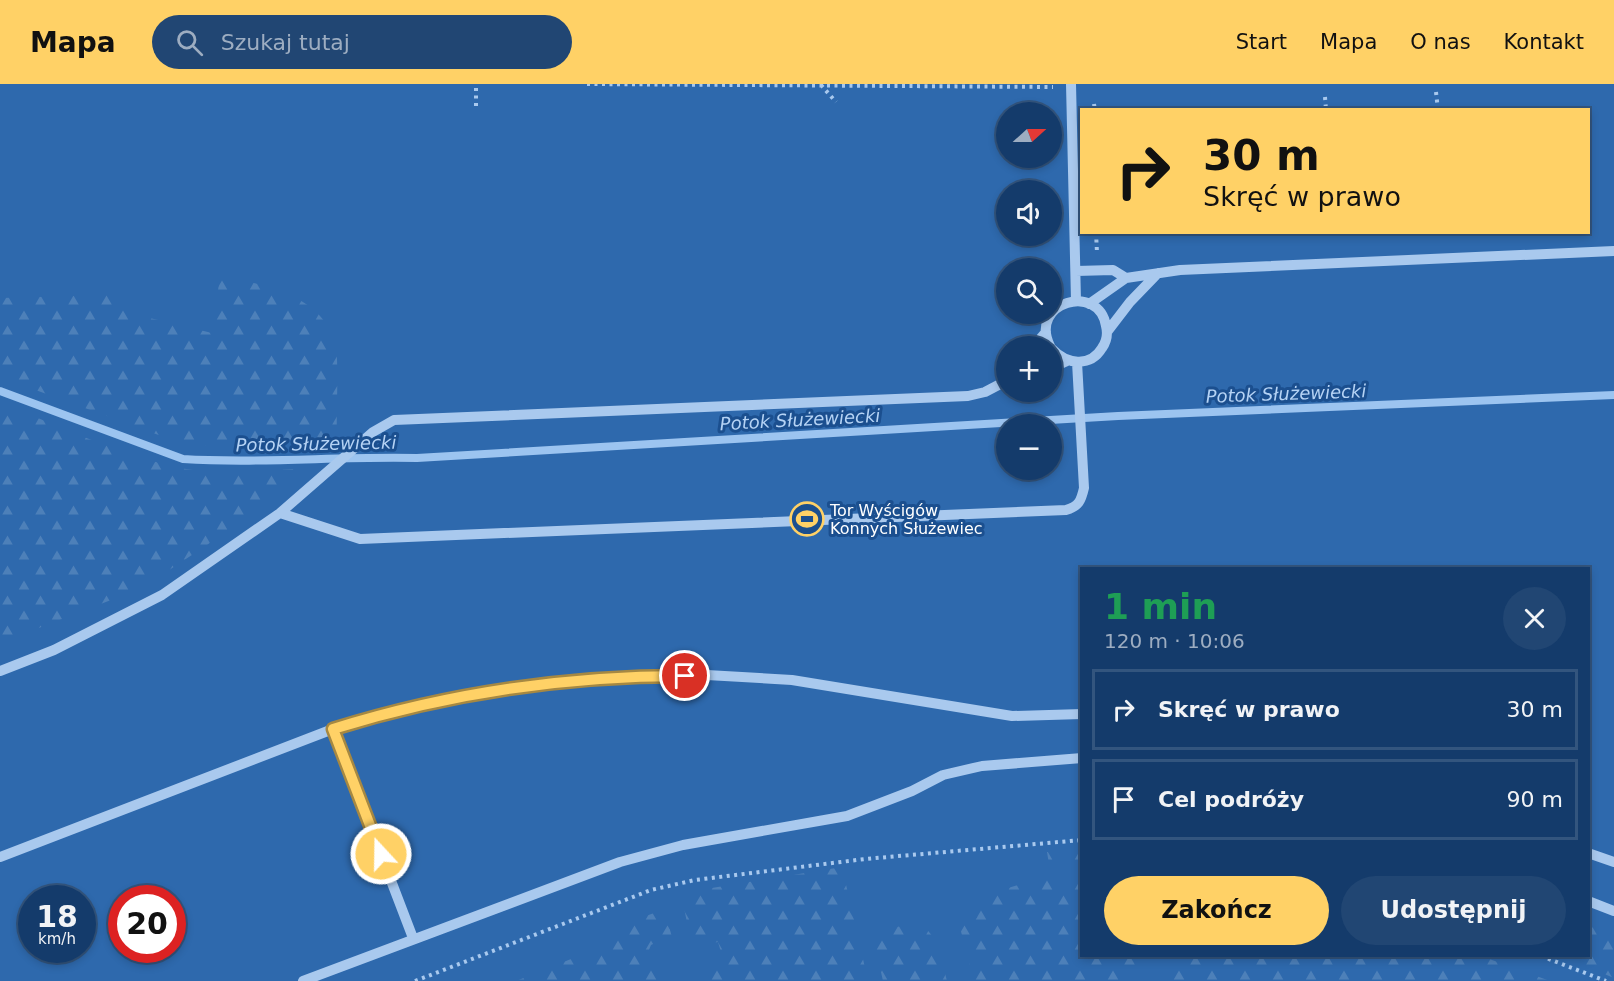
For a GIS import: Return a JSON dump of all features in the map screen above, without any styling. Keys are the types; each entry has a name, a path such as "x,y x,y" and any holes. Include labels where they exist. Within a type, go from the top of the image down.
{"lane":[{"path":"1071,86 1077,301"},
{"path":"1089,304 1125,278 1159,273 1614,251"},
{"path":"1076,271 1113,270 1125,278"},
{"path":"1062,365 1095,357 1102,350 1107,332 1130,302 1159,273"},
{"path":"1043,336 1052,314 1066,302 1077,301 1089,304 1102,313 1107,332"},
{"path":"1046,332 1047,336"},
{"path":"280,513 360,539 1066,510 1076,507 1082,500 1084,488 1078,404 1072,362 1062,355"},
{"path":"0,671 54,650 162,595 280,513 384,425 408,418 968,396 985,392 996,386"},
{"path":"0,857 333,729 442,699 490,690 619,676 707,675 792,680 1012,716 1080,714"},
{"path":"333,729 413,938"},
{"path":"303,981 620,862 683,845 847,816 912,791 943,776 982,766 1080,758"},
{"path":"1590,854 1614,862"},
{"path":"1590,902 1614,911"}],"path":[{"path":"476,84 476,106"},
{"path":"587,84 1071,86"},
{"path":"821,84 836,102"},
{"path":"1436,92 1437,108"},
{"path":"1325,97 1326,108"},
{"path":"415,981 651,890 684,883 865,859 1080,840"},
{"path":"1544,957 1606,981"}],"green space":[{"name":"Tor Wyścigów Konnych Służewiec","path":"0,84 1614,84 1614,981 0,981"},
{"path":"220,276 278,290 312,308 325,322 333,338 337,359 337,448 186,445 0,377 0,298 110,295 131,303 129,313 212,333"},
{"path":"0,403 116,449 186,469 232,472 309,468 207,545 142,588 0,643"},
{"path":"1080,850 1080,863 1049,864 1047,852"},
{"path":"842,867 868,981 700,981 694,971 721,965 724,962 718,942 692,947 681,893"},
{"path":"1080,879 1080,957 1147,957 1139,981 974,981 958,920 977,918 978,897 1035,880"},
{"path":"665,909 675,950 659,941 651,945 645,959 647,964 672,975 658,981 516,981 626,937 624,924"},
{"path":"921,922 937,942 947,981 883,981 872,932"},
{"path":"1590,926 1614,936 1614,978 1563,957 1590,957"},
{"path":"1174,957 1484,957 1550,981 1165,981"}],"waterway":[{"name":"Potok Służewiecki","path":"0,391 183,459 242,461 417,458 1118,416 1614,395"}],"place":[{"name":"Tor Wyścigów Konnych Służewiec","path":"807,519"}],"route":[{"path":"381,854 333,729 384,713 490,690 619,676 685,676"}]}
